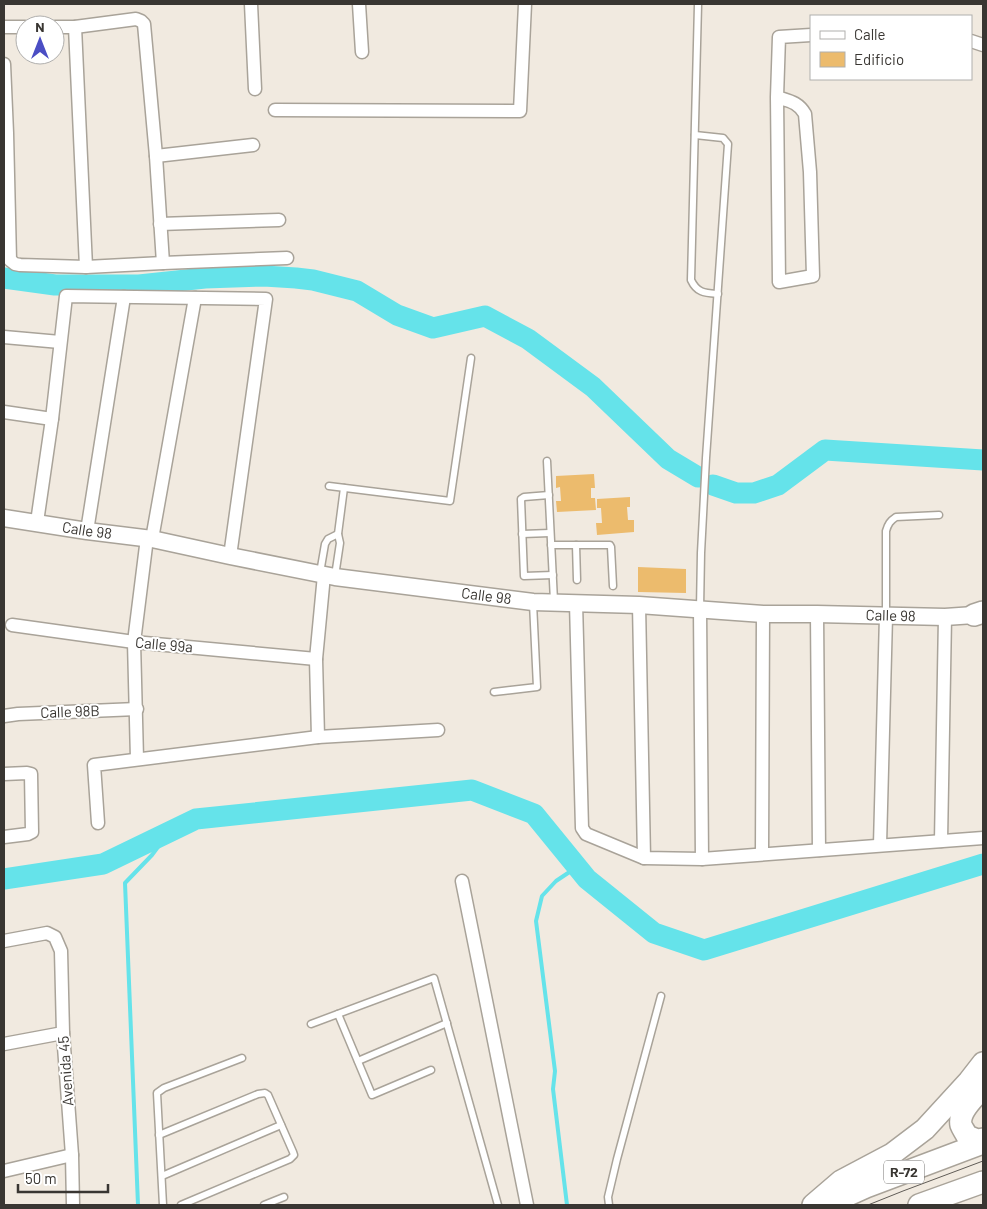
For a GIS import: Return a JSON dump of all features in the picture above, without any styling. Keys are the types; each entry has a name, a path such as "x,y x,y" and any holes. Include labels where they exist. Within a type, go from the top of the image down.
{"main road":[{"path":"813,1205 841,1181 892,1154 926,1129 969,1082 983,1063"},
{"path":"983,1088 963,1111 961,1124 966,1136 977,1140 983,1139"},
{"name":"R-72","path":"826,1205 866,1187 983,1143"},
{"path":"960,1205 983,1184"},
{"name":"R-72","path":"919,1205 983,1184"}],"street":[{"path":"252,4 255,89"},
{"path":"359,4 362,52"},
{"path":"275,110 520,111 525,4"},
{"path":"65,27 136,19 144,24 163,262"},
{"path":"75,27 86,267"},
{"path":"777,97 795,103 801,107 804,114 810,172 813,276 779,282 777,97 779,37 810,35"},
{"path":"4,64 6,200 11,262 20,265 86,267 163,262 287,258"},
{"path":"156,156 253,145"},
{"path":"160,224 279,220"},
{"path":"37,522 52,419 66,296 266,299 230,556"},
{"path":"87,531 124,297"},
{"path":"137,759 134,642 150,538 196,298"},
{"path":"4,337 60,342"},
{"path":"4,412 52,419"},
{"name":"Calle 98","path":"6,519 150,538 326,576 533,602 639,605 763,614 945,617 980,614"},
{"path":"318,737 316,659 326,576"},
{"path":"576,603 582,828 586,834 644,858 702,858 983,838"},
{"path":"639,605 644,858"},
{"path":"700,609 702,858"},
{"path":"762,854 763,614"},
{"path":"817,614 819,850"},
{"path":"880,845 886,616"},
{"path":"940,841 945,617"},
{"name":"Calle 99a","path":"12,625 134,642 316,659"},
{"name":"Calle 98B","path":"4,716 137,709"},
{"path":"98,823 94,765 318,737 438,730"},
{"path":"4,774 31,774 32,832 4,837"},
{"path":"462,881 527,1205"},
{"name":"Avenida 45","path":"4,941 47,933 55,937 61,951 63,1032 72,1155 73,1205"},
{"path":"4,1044 63,1032"},
{"path":"4,1171 72,1155"}],"lane":[{"path":"698,5 691,280 694,287 699,291 718,294"},
{"path":"695,135 723,138 728,144 706,458 700,609"},
{"path":"329,486 450,501 471,358"},
{"path":"547,461 554,602"},
{"path":"326,576 340,543 338,534 344,488"},
{"path":"549,495 521,498 524,576 553,575"},
{"path":"886,616 887,524 896,517 939,515"},
{"path":"522,534 550,533"},
{"path":"326,576 325,544 328,539 338,534"},
{"path":"551,545 610,545 613,586"},
{"path":"576,545 578,580"},
{"path":"494,692 537,687 533,602"},
{"path":"311,1024 434,978 498,1205"},
{"path":"609,1205 608,1197 616,1160 661,996"},
{"path":"338,1014 372,1095 431,1070"},
{"path":"358,1061 447,1022"},
{"path":"163,1205 157,1093 160,1090 242,1058"},
{"path":"159,1135 264,1093 268,1094 294,1155 290,1160 181,1205"},
{"path":"162,1176 281,1125"},
{"path":"264,1205 284,1196"}],"building":[{"path":"594,474 595,488 591,488 591,498 595,498 596,510 557,512 556,501 561,501 560,487 556,488 556,476"},
{"path":"630,497 630,507 627,507 628,520 634,520 634,532 597,535 596,523 602,523 601,508 597,508 597,499"},
{"path":"638,567 686,569 686,593 638,592"}],"waterway":[{"path":"4,278 55,285 139,285 205,278 264,276 296,278 313,280 357,291 397,315 433,328 485,316 528,339 593,387 668,459 698,477"},
{"path":"713,485 736,493 754,493 778,485 825,450 983,460"},
{"path":"4,879 103,864 196,819 472,790 534,814 587,879 654,933 704,950 983,864"},
{"path":"138,1205 125,883 152,855 169,832"},
{"path":"567,1205 553,1089 555,1071 536,921 542,896 556,881 577,867"}],"tram line":[{"path":"868,1205 983,1161"}]}
